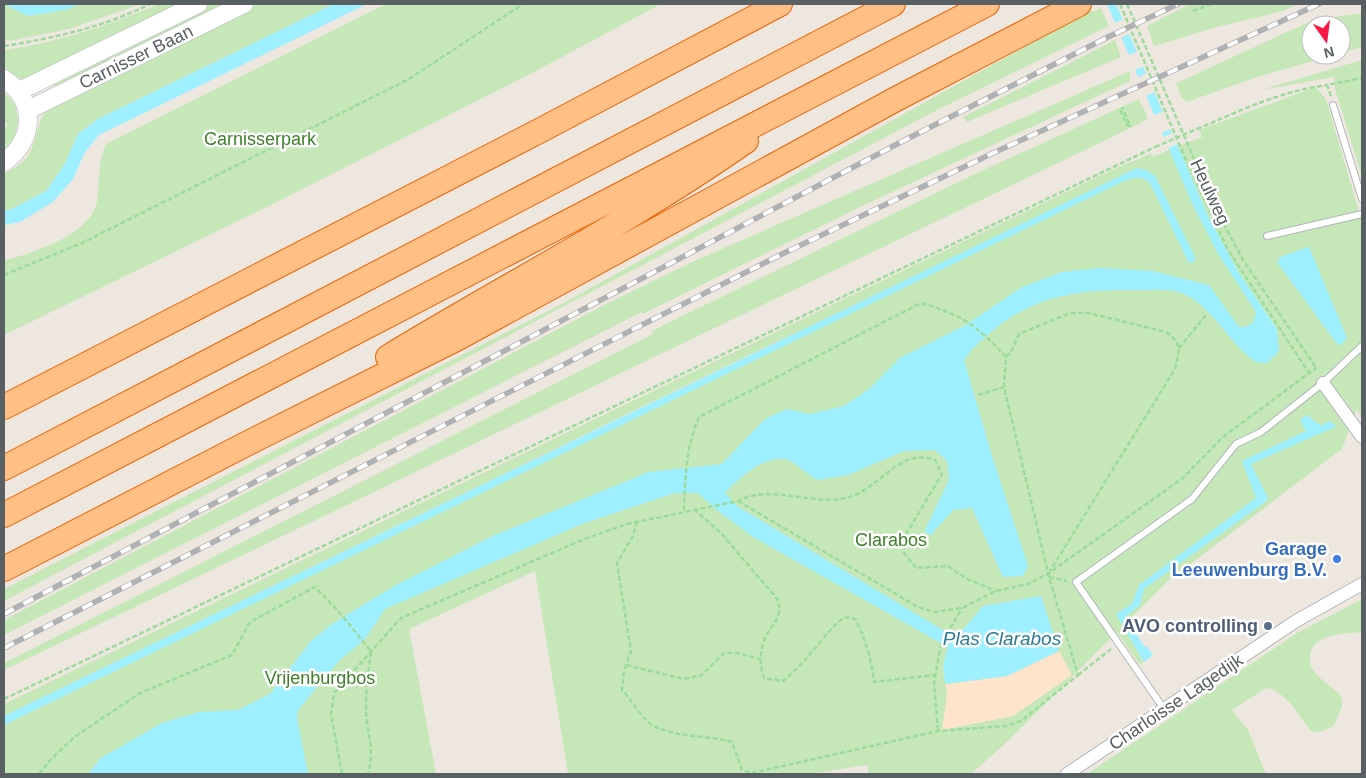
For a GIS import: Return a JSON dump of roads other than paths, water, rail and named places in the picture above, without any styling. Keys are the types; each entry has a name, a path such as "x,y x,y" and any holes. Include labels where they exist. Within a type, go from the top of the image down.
{"highway":[{"path":"4,407 534,134 780,4"},
{"path":"4,468 893,4"},
{"path":"4,515 828,84 987,4"},
{"path":"4,570 254,440 458,338 896,99 1079,4"},
{"path":"254,440 428,333 598,237 687,183 828,84"}],"main road":[{"name":"Carnisser Baan","path":"19,92 198,4"},
{"name":"Carnisser Baan","path":"28,110 244,4"},
{"path":"4,80 19,92 28,110 27,134 22,145 4,162"}],"street":[{"path":"1324,383 1362,437"},
{"name":"Charloisse Lagedijk","path":"1068,774 1296,621 1362,584"}],"lane":[{"path":"1334,105 1362,199"},
{"path":"1267,236 1362,214"},
{"path":"1164,710 1076,582 1192,499 1236,444 1261,432 1324,383 1362,346"}],"water":[{"path":"4,4 80,4 69,9 28,16"},
{"path":"334,4 367,4 99,135 84,154 73,179 53,202 20,222 4,225 4,210 10,210 46,191 65,164 78,134 98,119"},
{"name":"Plas Clarabos","path":"1107,4 1116,4 1209,218 1239,273 1277,329 1279,351 1267,363 1254,361 1244,353 1213,317 1195,300 1179,292 1168,290 1098,291 1060,296 1024,310 990,333 964,360 992,456 1028,566 1023,576 1003,577 972,508 953,510 931,535 924,532 949,480 947,461 935,450 904,451 848,475 817,480 788,460 771,460 762,463 745,474 725,493 737,506 956,638 983,606 1041,596 1059,651 1007,676 945,684 943,665 948,647 753,537 718,511 698,493 675,493 582,524 385,609 365,639 339,661 298,710 297,718 308,774 88,774 101,758 162,723 199,712 238,710 270,694 311,641 332,624 396,585 495,535 649,472 722,464 765,419 787,409 810,414 844,406 868,390 900,358 964,326 1022,287 1062,272 1100,268 1153,271 1209,285 1239,327 1245,327 1254,322 1256,312 1217,252 1192,203"},
{"path":"1137,168 1146,170 1155,176 1195,257 1194,262 1190,263 1187,259 1150,183 1141,178 1124,181 4,725 4,716"},
{"path":"1309,247 1347,338 1341,345 1337,344 1277,262 1280,257"},
{"path":"1306,415 1322,426 1328,421 1337,426 1251,464 1268,498 1265,502 1144,589 1140,605 1125,617 1144,646 1153,655 1144,662 1116,614 1132,604 1139,585 1256,498 1242,461 1306,431 1300,420"}],"railway":[{"path":"4,614 903,141 1108,37 1178,4"},
{"path":"4,648 778,256 991,154 1319,4"}],"place":[{"name":"Garage Leeuwenburg B.V.","path":"1337,559"},
{"name":"AVO controlling","path":"1268,626"}],"park label":[{"name":"Carnisserpark","path":"260,139"},
{"name":"Clarabos","path":"891,540"},
{"name":"Vrijenburgbos","path":"320,678"}]}
